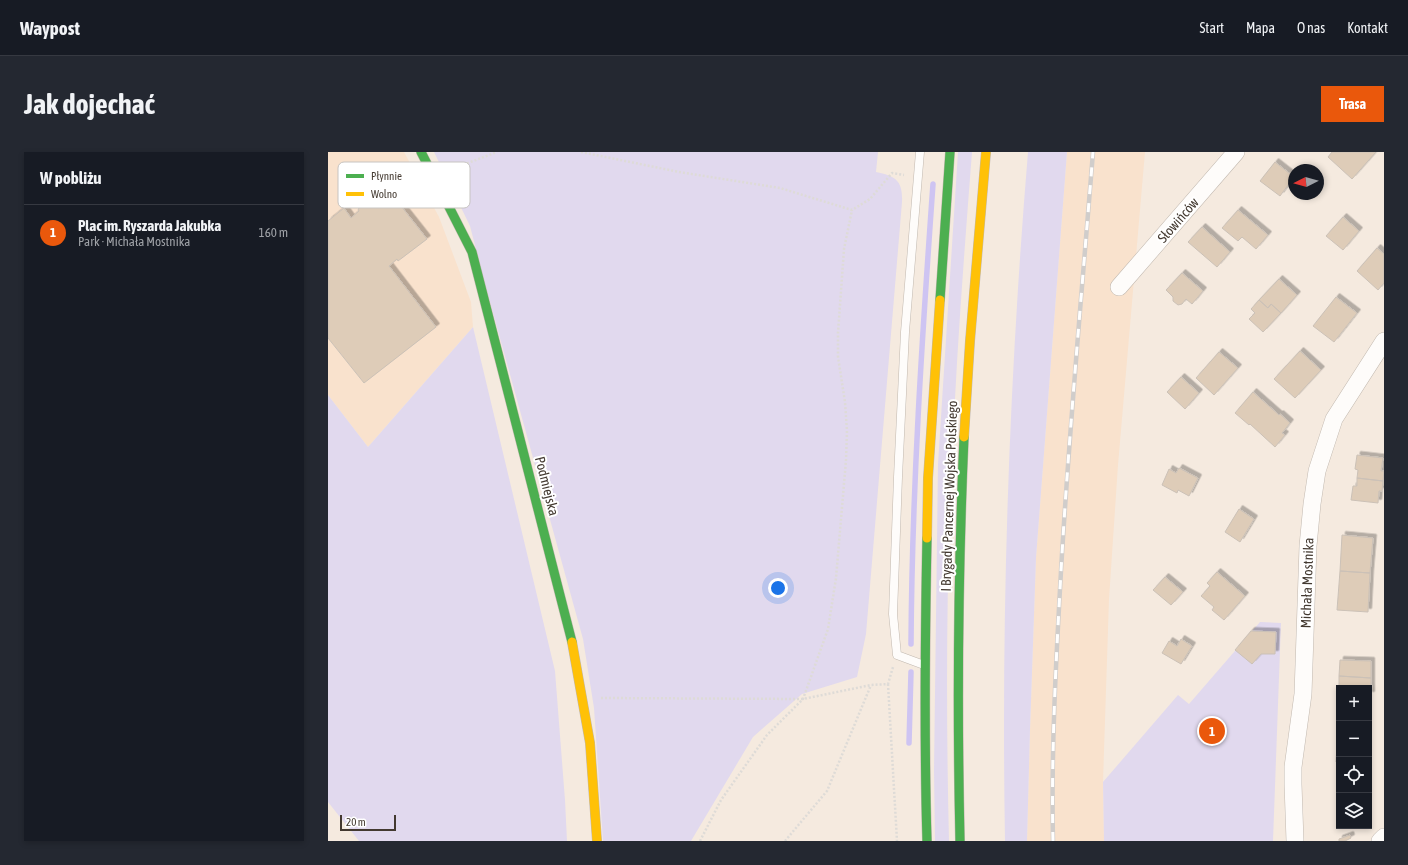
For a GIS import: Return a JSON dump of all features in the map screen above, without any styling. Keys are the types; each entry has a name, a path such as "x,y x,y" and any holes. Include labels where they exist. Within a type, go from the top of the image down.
{"main road":[{"name":"Podmiejska","path":"421,152 426,162"},
{"name":"I Brygady Pancernej Wojska Polskiego","path":"927,841 925,665 928,478 950,152"},
{"name":"I Brygady Pancernej Wojska Polskiego","path":"960,841 958,771 960,574 966,404 986,152"},
{"name":"Podmiejska","path":"449,208 472,252 570,629 590,743 598,841"}],"street":[{"name":"Słowińców","path":"1119,287 1236,152"},
{"name":"Michała Mostnika","path":"1295,841 1293,784 1294,767 1303,694 1308,546 1317,471 1334,419 1384,342"},
{"path":"1380,841 1384,837"}],"lane":[{"path":"920,152 905,332 893,614 897,655 925,665"}],"path":[{"path":"470,162 497,152"},
{"path":"581,152 679,172 780,188 852,210"},
{"path":"700,841 721,800 767,735 803,699 828,629 836,578 847,431 845,402 838,357 838,333 844,249 852,210 870,199 892,173 918,177"},
{"path":"897,655 888,684 897,841"},
{"path":"583,698 803,699 871,685 888,684"},
{"path":"785,841 827,791 871,685"}],"shaded area":[{"path":"328,152 404,152 409,162 338,162 338,208 434,208 439,217 471,302 473,327 368,447 328,395"},
{"path":"434,152 878,152 876,172 889,175 897,181 901,189 902,202 866,634 857,677 802,694 753,737 691,841 603,841 594,708 583,639 470,226 461,208 470,208 470,162 439,162"},
{"path":"958,152 972,152 958,346 950,510 947,652 949,841 935,841 934,771 938,464"},
{"path":"1028,152 1067,152 1036,558 1027,841 1005,841 1004,669 1008,496 1011,410 1021,238"},
{"path":"1067,152 1145,152 1118,465 1109,599 1103,782 1104,841 1027,841 1036,558"},
{"path":"473,327 555,671 567,841 359,841 328,802 328,395 368,447"},
{"path":"1260,622 1281,623 1273,841 1104,841 1103,782 1178,695 1189,704"}],"building":[{"path":"1332,152 1376,152 1352,179 1328,157"},
{"path":"1275,162 1288,172 1288,185 1280,196 1260,181"},
{"path":"344,208 351,218 359,211 358,209 403,208 427,239 389,266 436,327 364,383 328,338 328,221"},
{"path":"1238,210 1268,235 1256,249 1242,237 1238,241 1222,228"},
{"path":"1343,217 1359,231 1343,250 1326,236"},
{"path":"1202,227 1230,252 1217,267 1188,242"},
{"path":"1377,248 1384,254 1384,283 1378,290 1357,271"},
{"path":"1182,273 1203,291 1192,304 1186,299 1182,304 1178,305 1173,301 1173,297 1166,290"},
{"path":"1279,279 1297,295 1281,313 1271,304 1268,308 1259,300"},
{"path":"1336,297 1357,313 1334,342 1313,326"},
{"path":"1259,300 1268,308 1271,304 1281,313 1263,332 1249,319 1255,313 1251,309"},
{"path":"1300,351 1321,370 1295,398 1274,379"},
{"path":"1219,352 1238,368 1214,395 1196,378"},
{"path":"1181,377 1199,393 1185,409 1167,392"},
{"path":"1253,392 1290,423 1282,433 1285,435 1275,447 1250,424 1249,425 1235,413"},
{"path":"1357,455 1383,458 1381,471 1384,471 1383,481 1357,478 1358,470 1355,469"},
{"path":"1179,468 1198,478 1189,496 1178,490 1177,493 1162,485 1169,469 1176,473"},
{"path":"1357,478 1383,481 1382,491 1379,491 1378,503 1351,500 1353,486 1357,486"},
{"path":"1239,509 1254,519 1240,542 1225,532"},
{"path":"1342,535 1373,538 1370,573 1340,571"},
{"path":"1340,571 1370,573 1368,612 1337,610"},
{"path":"1217,572 1245,596 1224,620 1212,610 1214,607 1201,596 1210,586 1207,583"},
{"path":"1165,577 1183,592 1171,605 1153,590"},
{"path":"1251,631 1276,632 1275,654 1261,654 1252,664 1235,650"},
{"path":"1181,639 1192,646 1181,664 1162,653 1169,641 1177,646"},
{"path":"1340,660 1371,661 1371,678 1339,676"},
{"path":"1339,676 1371,678 1371,685 1339,685"},
{"path":"1350,835 1351,838 1345,841 1339,841 1339,839"}],"waterway":[{"path":"911,644 913,528 921,356 933,184"},
{"path":"909,743 911,672"}],"railway":[{"path":"1053,841 1053,740 1064,519 1093,152"}],"traffic: fast":[{"path":"421,152 426,162"},
{"path":"940,300 950,152"},
{"path":"450,208 472,252 572,642"},
{"path":"960,841 959,639 960,538 964,437"},
{"path":"927,538 925,765 927,841"}],"traffic: slow":[{"path":"964,437 970,341 986,152"},
{"path":"927,538 928,478 940,300"},
{"path":"572,642 590,743 597,841"}],"place":[{"name":"Plac im. Ryszarda Jakubka","path":"1212,731"}]}
